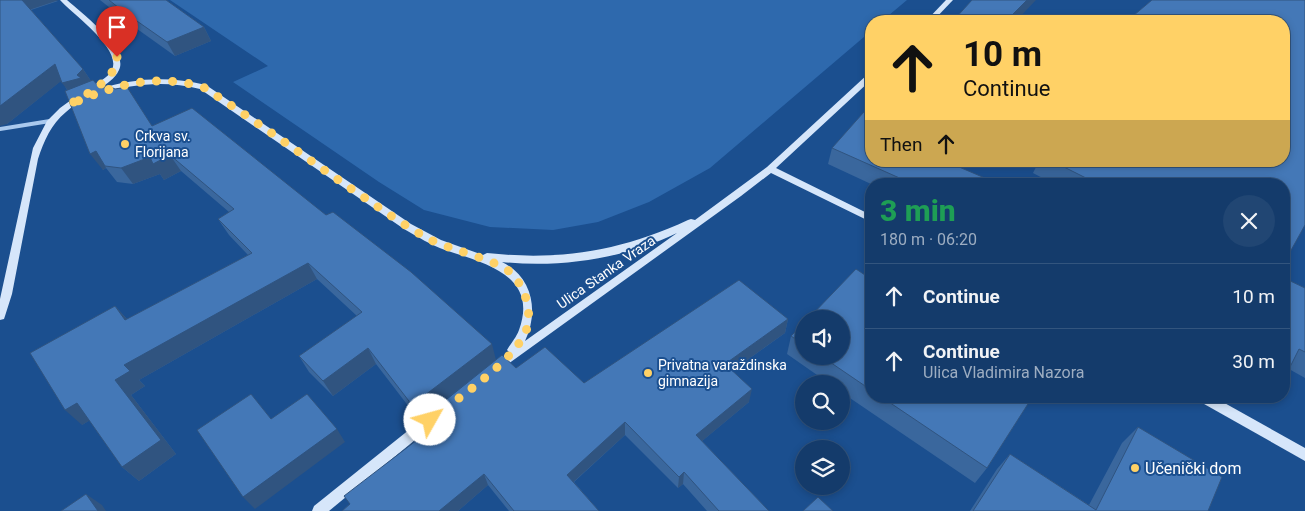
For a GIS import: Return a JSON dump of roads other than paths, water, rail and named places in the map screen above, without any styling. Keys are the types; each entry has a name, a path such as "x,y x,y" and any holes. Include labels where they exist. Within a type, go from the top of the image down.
{"main road":[{"path":"0,316 7,294 34,158 40,137 50,121 69,105 106,80 117,68 117,57 110,44 63,0"},
{"path":"935,15 950,0"},
{"path":"69,105 101,90 156,80 182,81 203,87 383,210 429,239 494,263 510,272 523,290 528,306 528,324 519,344 505,361 490,373"},
{"name":"Ulica Stanka Vraza","path":"505,361 723,205 770,169 865,82"},
{"path":"770,169 865,216"},
{"name":"Ulica Stanka Vraza","path":"463,253 509,260 547,261 583,258 618,250 648,240 688,224 723,205"},
{"path":"1213,403 1305,455"},
{"path":"319,511 445,408"}],"street":[{"path":"0,129 50,121"}],"place":[{"name":"Crkva sv. Florijana","path":"125,144"},
{"name":"Privatna varaždinska gimnazija","path":"648,373"},
{"name":"Učenički dom","path":"1135,468"}]}
